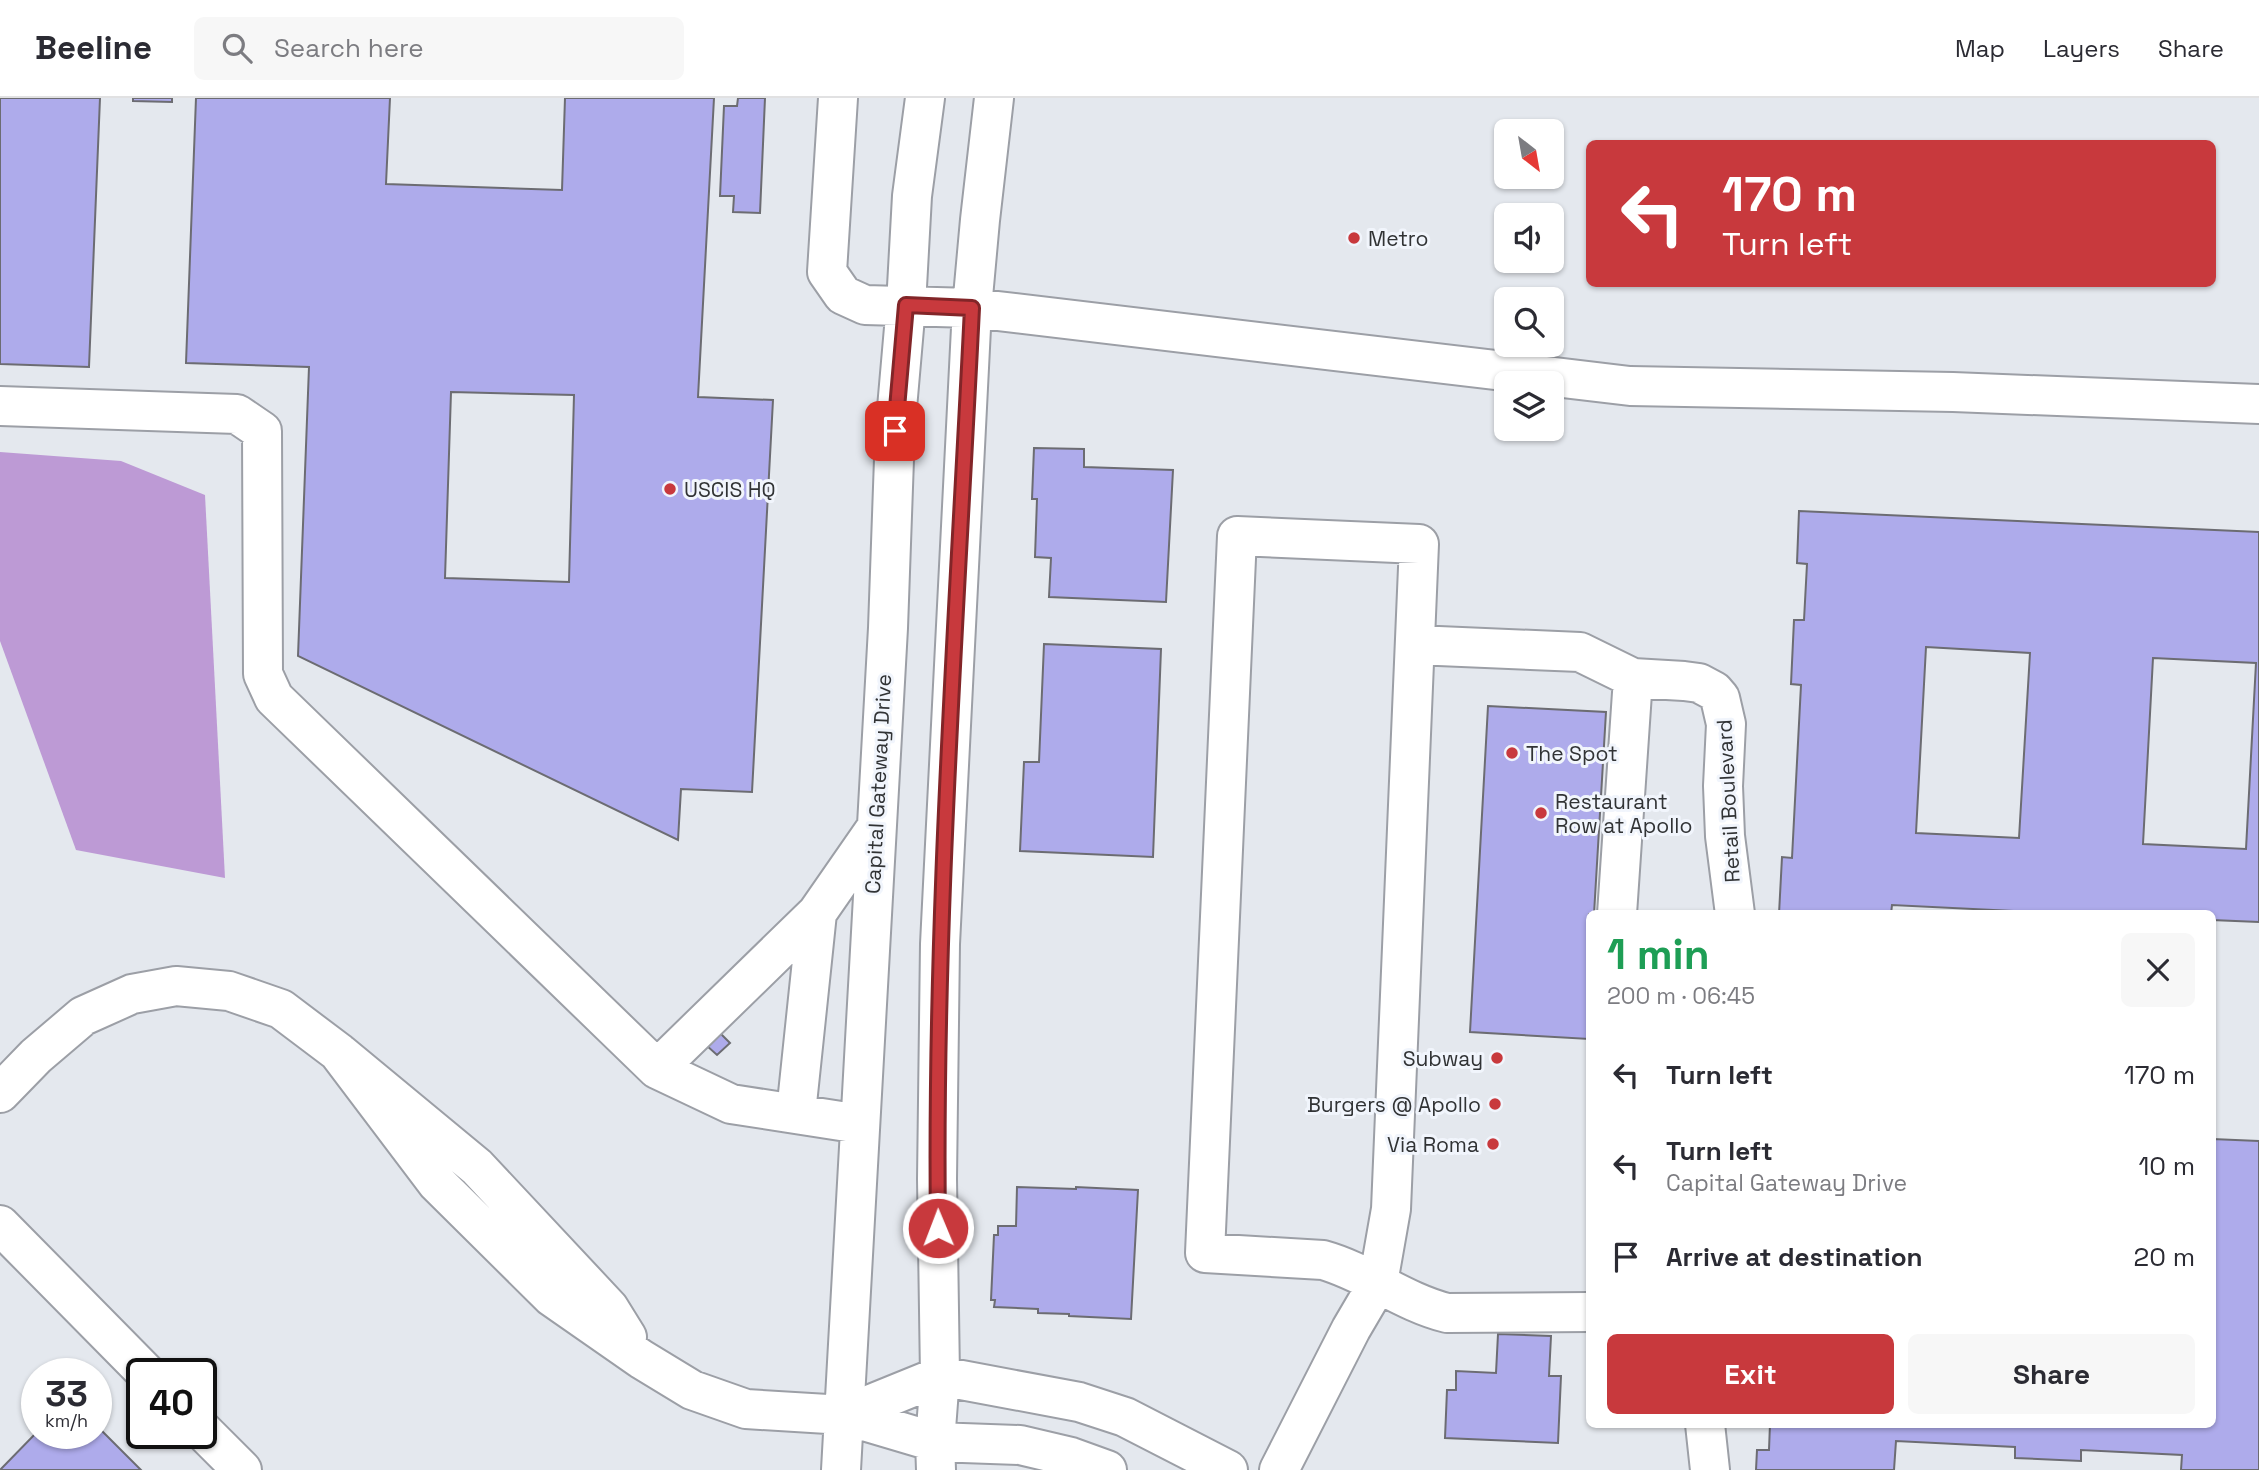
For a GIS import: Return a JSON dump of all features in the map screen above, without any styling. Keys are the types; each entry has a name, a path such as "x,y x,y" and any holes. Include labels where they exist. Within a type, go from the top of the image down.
{"street":[{"path":"838,98 827,272 844,295 865,305 972,308 1630,386 1953,392 2259,404"},
{"name":"Capital Gateway Drive","path":"841,1470 888,628 895,431 912,196 925,98"},
{"path":"935,1456 940,1376 937,1179 940,944 951,686 972,308 979,220 994,98"},
{"path":"0,406 237,414 262,431 262,674 274,698 657,1069 731,1104 860,1124"},
{"path":"1279,1470 1351,1329 1378,1283 1391,1209 1419,544 1237,536 1205,1253 1322,1260 1338,1264 1378,1283 1424,1307 1447,1313 1586,1312"},
{"path":"1415,645 1580,652 1633,678 1617,910"},
{"name":"Retail Boulevard","path":"1633,678 1699,683 1714,691 1720,698 1726,724 1724,811 1734,910"},
{"path":"657,1069 817,913 876,828"},
{"path":"796,1112 817,913"},
{"path":"0,1093 36,1056 83,1016 132,994 176,986 229,991 281,1009 338,1052 437,1183 552,1297 641,1359 692,1390 746,1409 844,1415 935,1456 1020,1445 1071,1457 1107,1470"},
{"path":"0,1225 131,1358"},
{"path":"844,1415 940,1376 1079,1402 1125,1418 1228,1470"},
{"path":"1705,1428 1710,1470"},
{"path":"217,1445 242,1470"}],"shaded area":[{"path":"0,452 121,461 205,495 225,878 76,850 0,641"}],"building":[{"path":"0,98 100,98 89,367 0,364"},
{"path":"133,98 172,98 172,102 133,101"},
{"name":"USCIS HQ","path":"196,98 390,98 386,184 562,190 565,98 714,98 698,397 773,400 752,792 681,789 678,840 298,656 309,367 186,363","holes":["451,392 574,395 569,582 445,578"]},
{"path":"738,98 765,98 760,213 733,212 734,196 720,196 724,106 737,106"},
{"path":"1034,448 1084,449 1084,467 1173,470 1166,602 1049,597 1051,558 1035,557 1037,499 1032,499"},
{"path":"1799,511 2259,532 2259,922 2216,920 2216,910 1994,910 1892,905 1891,910 1779,910 1782,857 1792,858 1801,685 1791,684 1794,620 1804,620 1807,564 1797,563","holes":["1926,647 2030,653 2019,838 1916,833","2153,658 2256,663 2246,849 2143,844"]},
{"path":"1044,644 1161,649 1153,857 1020,851 1024,762 1039,762"},
{"name":"Restaurant Row at Apollo","path":"1488,706 1606,712 1594,910 1586,910 1586,1039 1470,1032"},
{"path":"719,1032 730,1043 717,1055 706,1045"},
{"path":"2216,1139 2259,1141 2259,1470 2181,1470 2182,1455 2081,1450 2081,1461 2015,1458 2015,1447 1896,1441 1894,1470 1756,1470 1757,1450 1769,1450 1770,1428 2216,1428"},
{"path":"1017,1187 1138,1190 1131,1319 1069,1316 1038,1313 1038,1309 994,1307 995,1300 991,1300 994,1235 998,1235 998,1226 1016,1226"},
{"path":"1498,1334 1551,1336 1549,1376 1561,1376 1558,1443 1445,1438 1447,1390 1456,1390 1456,1371 1496,1373"},
{"path":"112,1441 141,1470 0,1470 21,1448 112,1449"}],"place":[{"name":"Metro","path":"1354,238"},
{"name":"USCIS HQ","path":"670,489"},
{"name":"The Spot","path":"1512,753"},
{"name":"Restaurant Row at Apollo","path":"1541,813"},
{"name":"Subway","path":"1497,1058"},
{"name":"Burgers @ Apollo","path":"1495,1104"},
{"name":"Via Roma","path":"1493,1144"}],"route":[{"path":"895,431 906,305 972,308 940,944 938,1228"}]}
